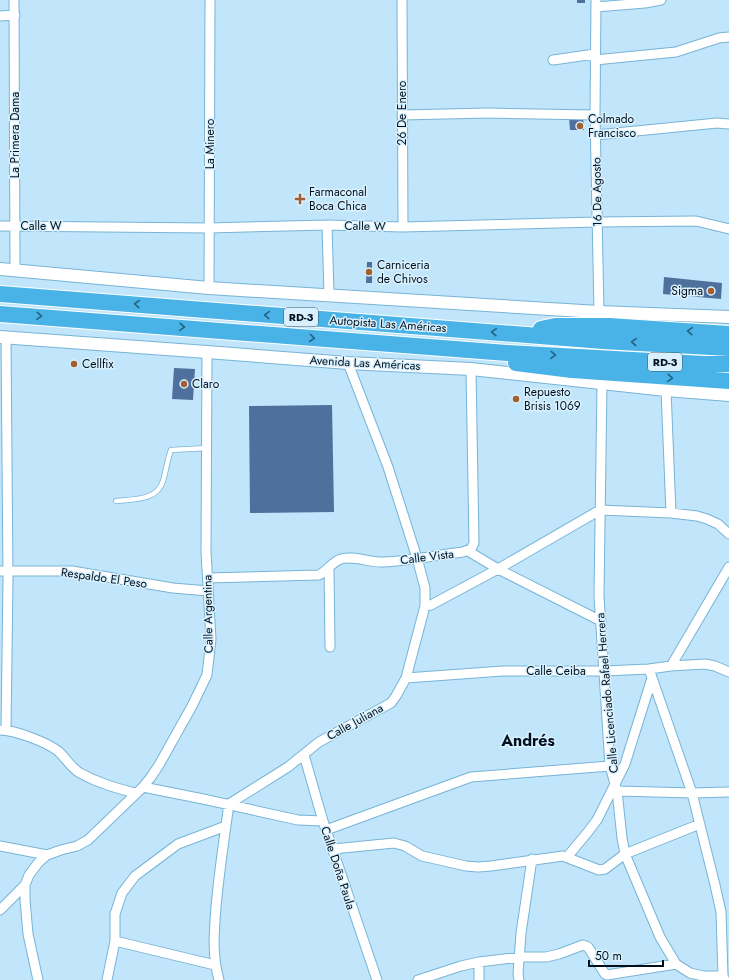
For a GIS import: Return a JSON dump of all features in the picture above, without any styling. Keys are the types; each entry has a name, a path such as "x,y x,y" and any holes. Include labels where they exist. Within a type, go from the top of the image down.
{"highway":[{"name":"Autopista Las Américas","path":"0,294 603,341 729,348"},
{"name":"Autopista Las Américas","path":"0,314 423,347 704,364 729,364"},
{"path":"516,334 555,326 609,326 729,334"},
{"path":"423,347 494,360 572,370 729,381"}],"street":[{"name":"La Primera Dama","path":"14,0 15,271"},
{"name":"La Minero","path":"209,288 210,0"},
{"name":"26 De Enero","path":"402,0 403,227"},
{"path":"596,3 645,3 660,0"},
{"name":"16 De Agosto","path":"596,3 595,114 599,312"},
{"path":"0,16 15,15"},
{"path":"553,60 676,52 719,38 729,37"},
{"path":"402,115 487,113 595,114"},
{"path":"596,135 717,123 729,124"},
{"name":"Calle W","path":"0,226 209,228 328,225 403,227 696,221 729,229"},
{"path":"328,225 329,295"},
{"path":"0,269 209,288 599,312 729,316"},
{"path":"3,338 3,730 30,737 58,751 78,772 107,786 229,804 324,826 446,787 460,780 471,777 610,766"},
{"name":"Avenida Las Américas","path":"3,338 348,363 470,369 666,390 729,395"},
{"name":"Calle Argentina","path":"47,855 77,846 88,840 139,790 160,765 207,675 211,639 206,552 207,352"},
{"name":"Calle Juliana","path":"229,804 288,767 319,742 391,703 406,678 425,606 425,588 388,468 348,363"},
{"name":"Calle Vista","path":"208,578 319,575 341,559 349,558 382,563 468,551 471,549 474,543 470,369"},
{"name":"Calle Licenciado Rafael Herrera","path":"602,382 600,510 601,621 610,766 616,787 625,854 660,937 676,964 690,973 724,978"},
{"path":"666,390 671,513"},
{"path":"425,606 431,605 498,569 600,510 671,513 697,516 718,524 729,534"},
{"path":"468,551 498,569 601,621"},
{"path":"329,567 330,647"},
{"path":"672,666 729,567"},
{"name":"Respaldo El Peso","path":"4,571 72,571 173,588 208,591"},
{"name":"Calle Ceiba","path":"406,678 503,671 604,671 650,674 672,666 705,664 715,666 729,672"},
{"path":"568,857 588,833 616,787 625,764 650,674"},
{"path":"650,674 692,793 700,824 721,912 724,978"},
{"name":"Calle Doña Paula","path":"304,755 324,826 377,980"},
{"path":"616,787 692,793 729,792"},
{"path":"219,980 215,965 213,943 218,876 229,804"},
{"path":"333,850 394,843 405,846 422,856 466,866 491,866 532,859 563,856 593,869 599,870 605,869 625,854 700,824"},
{"path":"107,980 115,941 115,914 122,893 135,876 178,844 226,826"},
{"path":"0,846 47,855"},
{"path":"38,980 28,934 25,885 29,875 38,863 47,855"},
{"path":"519,980 521,933 532,859"},
{"path":"0,910 25,885"},
{"path":"115,941 215,965"},
{"path":"418,980 461,966 479,962 520,957 546,957 583,945 588,947 606,977 676,964"},
{"path":"479,962 479,980"}],"lane":[{"path":"116,501 146,498 156,493 163,483 167,461 171,450 207,448"}],"building":[{"path":"577,0 585,0 585,3 577,3"},
{"path":"583,117 584,130 570,130 569,118"},
{"name":"Carniceria de Chivos","path":"367,262 372,262 372,283 366,283"},
{"path":"664,277 722,283 721,299 663,294"},
{"name":"Claro","path":"174,368 195,369 193,400 172,399"},
{"path":"332,405 334,512 250,513 249,406"}],"place":[{"name":"Colmado Francisco","path":"580,126"},
{"name":"Farmaconal Boca Chica","path":"300,199"},
{"name":"Carniceria de Chivos","path":"369,272"},
{"name":"Sigma","path":"711,291"},
{"name":"Cellfix","path":"74,364"},
{"name":"Claro","path":"184,384"},
{"name":"Repuesto Brisis 1069","path":"516,399"}],"district":[{"name":"Andrés","path":"528,740"}]}
